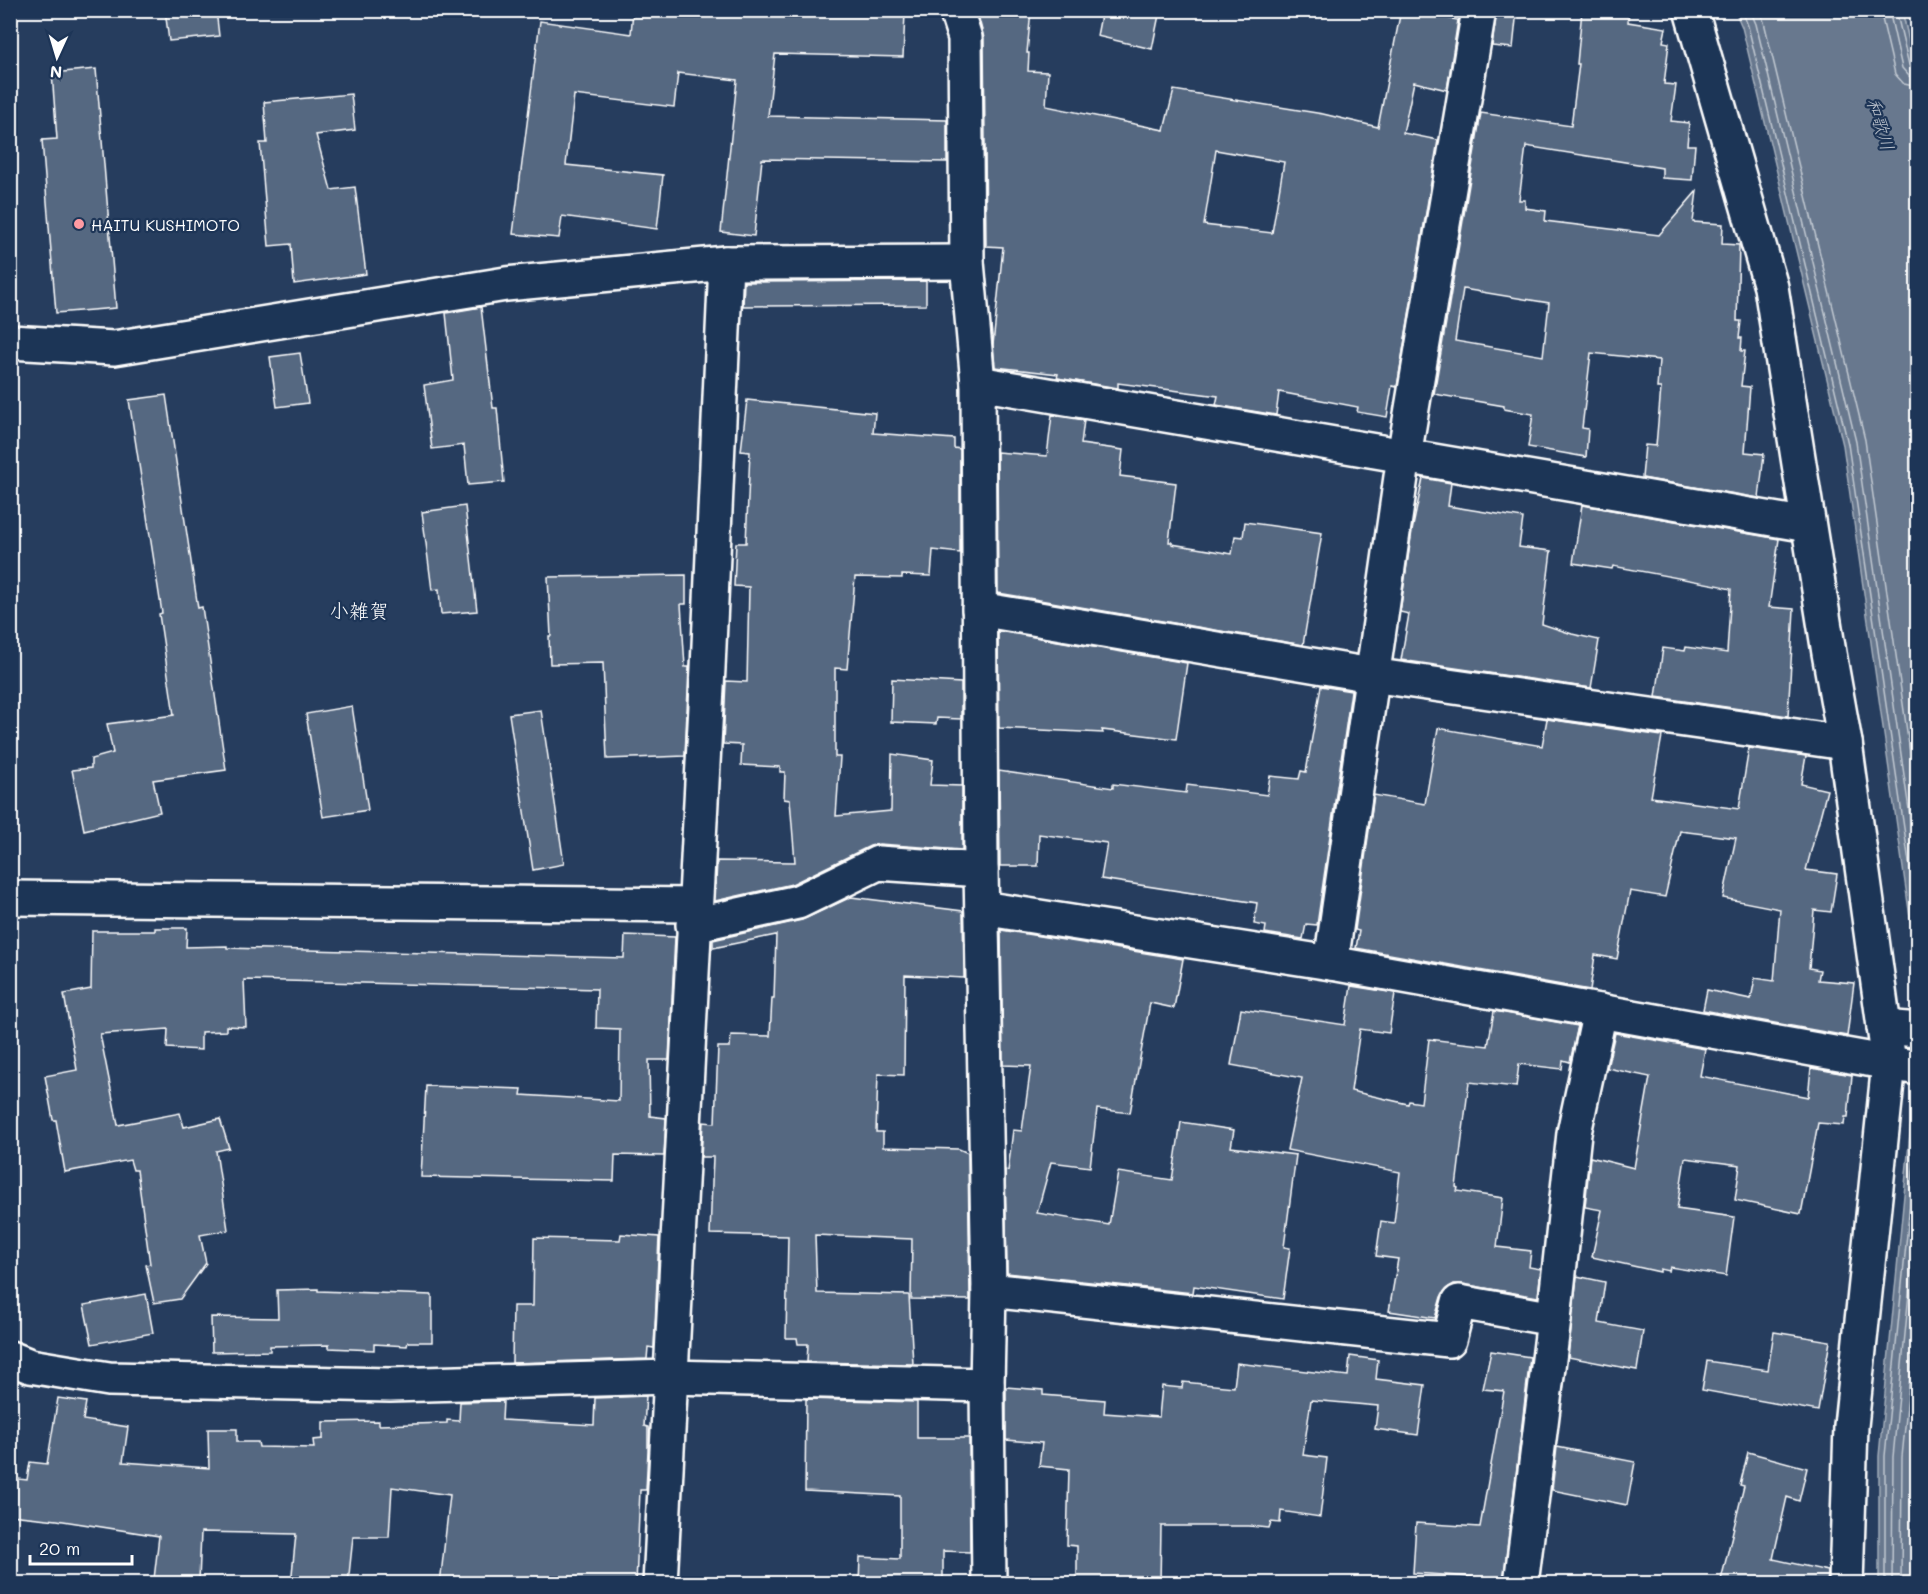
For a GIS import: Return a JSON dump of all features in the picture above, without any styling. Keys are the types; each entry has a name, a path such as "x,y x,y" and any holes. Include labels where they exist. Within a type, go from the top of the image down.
{"street":[{"path":"956,10 965,38 967,262 978,382 989,1584"},
{"path":"1331,963 1404,456 1479,10"},
{"path":"1691,10 1771,287 1845,743 1884,1026 1906,1066 1851,1426 1846,1584"},
{"path":"10,342 114,348 506,284 726,263 967,262"},
{"path":"660,1584 708,668 726,263"},
{"path":"978,382 1808,525"},
{"path":"979,609 1371,675 1845,743"},
{"path":"10,898 694,915 798,902 878,863 981,870"},
{"path":"982,908 1331,963 1906,1066"},
{"path":"1521,1584 1554,1319 1574,1133 1599,1011"},
{"path":"1884,1026 1917,1030"},
{"path":"988,1290 1449,1340 1459,1302 1554,1319"},
{"path":"10,1358 30,1366 109,1379 390,1385 670,1377 987,1385"}],"shaded area":[{"path":"1902,11 1917,11 1917,75"}],"water":[{"name":"和歌川","path":"1735,11 1902,11 1917,75 1917,967 1843,445 1742,27"},
{"path":"1917,1060 1917,1583 1879,1584 1879,1456"}],"building":[{"path":"165,10 216,10 219,36 169,41"},
{"path":"633,10 853,10 905,13 903,57 775,54 768,116 947,120 947,162 762,159 754,236 721,232 737,80 678,73 674,107 574,95 566,165 663,175 657,229 562,216 559,238 513,234 540,21 631,34"},
{"path":"979,10 1031,10 1027,53 1029,53 1028,71 1048,72 1046,106 1164,130 1174,90 1323,114 1378,127 1401,10 1458,20 1447,90 1414,82 1403,133 1438,140 1397,387 1392,386 1387,417 1357,412 1358,407 1279,392 1276,415 1216,405 1218,396 1118,383 1118,388 1057,378 1058,374 995,367 993,345 1003,247 986,246 984,38","holes":["1216,150 1284,162 1272,233 1204,225"]},
{"path":"1102,10 1160,10 1152,49 1097,36"},
{"path":"1497,10 1517,10 1513,48 1492,46"},
{"path":"1582,10 1629,10 1628,22 1666,28 1663,42 1669,43 1664,84 1676,85 1671,121 1689,123 1687,145 1695,145 1692,180 1662,178 1662,168 1526,146 1519,200 1525,200 1525,208 1546,211 1545,221 1659,235 1697,191 1693,222 1723,224 1722,244 1739,245 1737,321 1741,321 1739,338 1742,338 1741,351 1745,351 1741,386 1750,387 1745,452 1764,454 1759,498 1642,478 1645,445 1656,446 1661,388 1657,388 1659,360 1591,353 1582,428 1588,429 1586,457 1528,447 1533,414 1504,409 1504,406 1434,394 1481,113 1571,126 1579,64 1577,64","holes":["1463,289 1549,303 1543,356 1455,341"]},
{"name":"HAITU KUSHIMOTO","path":"96,69 116,308 56,313 42,140 57,139 52,73"},
{"path":"351,94 355,130 316,135 331,190 355,187 366,274 294,284 291,244 269,246 260,143 267,143 264,102"},
{"path":"926,281 926,305 743,306 744,282"},
{"path":"481,307 493,408 497,408 504,482 468,485 464,445 432,449 424,385 453,380 446,313"},
{"path":"300,353 308,403 277,407 270,357"},
{"path":"166,395 198,608 202,607 226,770 153,780 160,812 84,830 72,770 91,768 91,759 113,753 107,724 174,715 159,614 162,613 129,400"},
{"path":"747,400 875,413 873,433 954,439 954,448 960,449 960,553 933,550 931,576 855,577 847,669 835,668 835,757 840,757 836,816 891,811 892,754 933,760 930,785 962,786 962,850 879,844 870,846 792,884 715,901 717,861 795,862 790,800 784,799 785,772 780,772 780,767 741,765 742,745 723,744 726,681 747,682 749,587 734,586 736,543 746,543 750,452 741,451"},
{"path":"1052,415 1084,420 1081,444 1123,450 1120,476 1176,483 1169,542 1172,544 1232,554 1235,536 1243,537 1245,522 1322,533 1303,645 998,593 997,452 1047,456"},
{"path":"1423,478 1451,483 1448,506 1523,518 1519,547 1551,551 1542,624 1599,640 1591,688 1401,660 1409,614 1400,612 1412,531"},
{"path":"1582,505 1779,539 1769,607 1794,609 1788,716 1656,697 1663,648 1685,651 1686,647 1727,653 1731,589 1613,566 1612,569 1573,563"},
{"path":"465,506 477,611 441,614 439,589 432,590 422,512"},
{"path":"686,575 686,604 681,604 685,667 689,667 685,756 607,759 603,663 550,664 548,577"},
{"path":"998,631 1187,663 1176,739 1102,730 1103,733 999,728"},
{"path":"892,679 961,683 961,719 937,718 936,724 891,722"},
{"path":"1321,686 1351,691 1317,925 1306,924 1303,939 1265,933 1266,926 1254,924 1257,903 1101,879 1107,843 1039,834 1038,866 1000,866 999,771 1113,788 1113,784 1186,793 1187,785 1267,795 1270,776 1299,779 1301,771 1306,772"},
{"path":"352,706 368,810 323,817 306,714"},
{"path":"541,710 564,864 533,870 509,714"},
{"path":"1547,719 1662,736 1651,797 1739,809 1749,748 1806,756 1801,784 1827,790 1806,870 1837,874 1831,912 1814,910 1809,968 1820,970 1818,980 1854,983 1847,1036 1703,1010 1707,990 1751,999 1755,978 1774,981 1780,909 1723,898 1736,838 1680,831 1665,897 1630,891 1617,959 1595,955 1590,990 1356,948 1359,931 1355,930 1374,795 1425,804 1438,728 1542,746"},
{"path":"851,897 963,911 964,978 905,975 904,1075 878,1074 876,1132 883,1132 883,1147 959,1149 968,1153 970,1300 911,1299 912,1239 815,1235 817,1293 909,1295 913,1364 807,1362 808,1344 798,1344 797,1338 786,1338 788,1236 710,1234 713,1157 701,1157 703,1122 715,1123 718,1047 730,1047 731,1035 770,1036 776,935 713,948 713,940 802,920"},
{"path":"155,928 187,928 186,947 227,946 227,948 624,958 625,935 675,937 669,1060 649,1060 650,1116 666,1118 664,1156 615,1155 614,1181 421,1177 426,1086 522,1089 521,1095 619,1101 620,1029 596,1028 597,989 244,980 246,1027 226,1026 226,1031 201,1032 201,1050 167,1048 168,1029 100,1034 118,1125 180,1113 184,1127 220,1119 229,1148 216,1151 228,1230 200,1235 206,1263 180,1299 154,1303 146,1265 150,1264 137,1170 133,1170 130,1160 65,1172 45,1076 77,1070 64,994 91,989 92,931 155,931"},
{"path":"1001,930 1183,959 1174,1008 1150,1003 1130,1113 1097,1109 1090,1167 1051,1162 1037,1213 1109,1225 1118,1172 1172,1180 1181,1122 1234,1130 1231,1147 1296,1155 1284,1247 1290,1248 1283,1299 1194,1286 1193,1293 1007,1273 1005,1170 1008,1171 1013,1130 1022,1131 1031,1066 1003,1065"},
{"path":"1351,986 1395,993 1389,1033 1360,1029 1351,1091 1408,1104 1409,1101 1421,1103 1429,1039 1488,1046 1494,1011 1578,1026 1570,1062 1563,1060 1562,1069 1519,1064 1516,1087 1469,1082 1457,1191 1503,1198 1497,1247 1531,1251 1529,1267 1541,1269 1538,1297 1454,1284 1446,1289 1441,1297 1435,1318 1389,1311 1398,1259 1376,1256 1381,1221 1394,1223 1400,1172 1287,1150 1302,1078 1231,1065 1241,1009 1345,1025"},
{"path":"1615,1033 1705,1049 1700,1076 1808,1097 1811,1068 1852,1075 1848,1117 1845,1117 1844,1125 1818,1123 1801,1214 1735,1200 1740,1165 1685,1158 1677,1209 1734,1217 1726,1276 1670,1267 1669,1271 1660,1269 1660,1272 1592,1257 1602,1210 1585,1207 1590,1157 1634,1168 1650,1077 1607,1068"},
{"path":"621,1234 659,1237 654,1348 648,1347 647,1359 512,1363 513,1306 533,1306 534,1238 620,1240"},
{"path":"1577,1276 1605,1282 1599,1323 1643,1331 1637,1370 1568,1357"},
{"path":"318,1289 318,1291 432,1295 432,1342 408,1342 407,1346 374,1344 374,1350 329,1348 329,1345 270,1346 270,1351 212,1352 211,1317 278,1318 277,1290"},
{"path":"146,1294 153,1333 92,1344 84,1305"},
{"path":"1774,1332 1830,1341 1818,1411 1702,1390 1707,1361 1768,1370"},
{"path":"1491,1351 1530,1357 1503,1584 1471,1584 1472,1577 1413,1573 1416,1523 1480,1527 1504,1391 1483,1389"},
{"path":"1350,1356 1378,1360 1376,1379 1425,1385 1418,1435 1375,1429 1378,1406 1311,1400 1303,1455 1327,1458 1320,1517 1281,1511 1280,1523 1271,1522 1269,1528 1161,1526 1160,1584 1077,1584 1077,1546 1067,1545 1069,1469 1039,1466 1042,1443 1006,1440 1006,1387 1043,1390 1043,1395 1105,1400 1104,1413 1159,1417 1162,1386 1182,1388 1183,1382 1234,1387 1237,1363 1348,1376"},
{"path":"646,1396 644,1426 648,1427 648,1450 646,1490 640,1490 636,1584 440,1584 450,1495 392,1487 389,1537 353,1537 348,1584 291,1584 296,1534 201,1532 199,1581 154,1579 159,1536 10,1515 10,1478 27,1480 30,1462 47,1464 58,1398 86,1402 83,1420 128,1427 123,1462 209,1468 208,1429 237,1429 237,1442 258,1442 259,1447 314,1448 313,1440 323,1439 323,1422 379,1421 379,1425 447,1423 447,1420 459,1421 460,1402 503,1401 502,1420 594,1425 595,1398"},
{"path":"806,1399 917,1402 917,1438 969,1438 970,1552 943,1551 943,1584 859,1584 860,1557 900,1559 900,1496 805,1491"},
{"path":"1557,1447 1635,1462 1627,1505 1552,1490"},
{"path":"1748,1452 1807,1468 1799,1501 1787,1497 1773,1559 1828,1571 1827,1584 1720,1584 1744,1486 1740,1485"}],"place":[{"name":"HAITU KUSHIMOTO","path":"79,224"}],"district":[{"name":"小雑賀","path":"359,610"}]}
